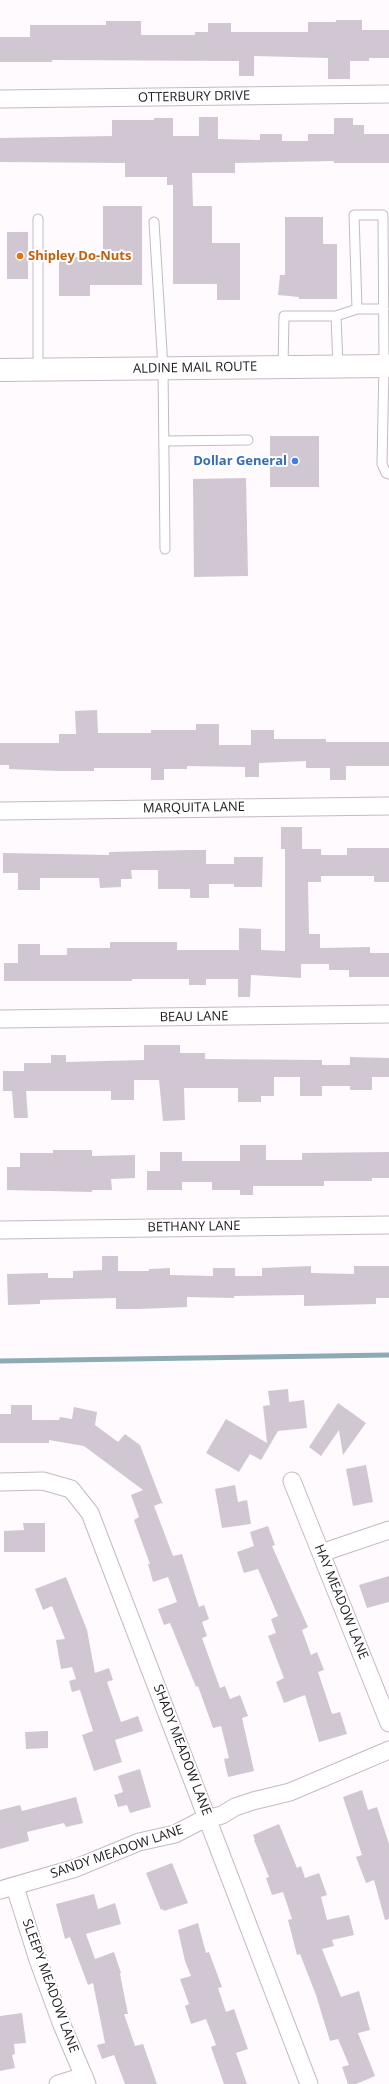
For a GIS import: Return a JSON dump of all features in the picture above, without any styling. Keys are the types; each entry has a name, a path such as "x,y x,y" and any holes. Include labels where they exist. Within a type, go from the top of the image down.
{"main road":[{"name":"ALDINE MAIL ROUTE","path":"0,370 387,366"}],"street":[{"name":"OTTERBURY DRIVE","path":"0,99 389,94"},
{"name":"MARQUITA LANE","path":"0,810 389,806"},
{"name":"BEAU LANE","path":"0,1020 389,1014"},
{"name":"BETHANY LANE","path":"0,1230 389,1225"},
{"name":"SHADY MEADOW LANE","path":"0,1482 43,1481 71,1489 90,1513 310,2084"},
{"name":"HAY MEADOW LANE","path":"292,1481 389,1723"},
{"path":"322,1553 389,1530"},
{"name":"SANDY MEADOW LANE","path":"8,1889 76,1868 139,1842 175,1834 202,1820 222,1815 235,1807 290,1792 389,1750"},
{"name":"SLEEPY MEADOW LANE","path":"8,1889 41,1968 62,2025 86,2080"},
{"path":"58,2084 86,2080"}],"lane":[{"path":"357,309 354,215 383,214 384,309 387,366 382,464 386,473 389,474"},
{"path":"38,219 38,370"},
{"path":"154,222 163,368 165,440 165,549"},
{"path":"283,367 284,316 336,316 357,309 384,309"},
{"path":"336,316 338,366"},
{"path":"165,440 248,440"}],"building":[{"path":"336,20 362,20 362,30 389,30 389,58 369,58 369,61 350,61 350,79 328,79 328,58 254,56 254,76 239,76 239,61 52,60 52,62 0,62 0,37 30,37 30,25 106,25 106,21 141,21 141,35 195,35 195,32 208,32 208,23 231,23 231,32 308,32 308,22 336,22"},
{"path":"199,117 218,117 218,139 260,140 260,134 282,134 282,141 308,141 308,134 334,134 334,118 353,118 353,125 364,125 364,134 389,134 389,163 334,163 334,161 235,163 235,173 192,173 193,206 212,206 212,243 240,243 240,300 217,300 217,284 173,284 173,185 167,185 167,177 125,177 125,163 0,162 0,138 112,136 112,120 154,120 154,118 173,118 173,136 199,136"},
{"path":"103,206 142,206 142,285 90,285 90,296 59,296 59,257 103,257"},
{"path":"285,217 323,217 323,244 337,244 337,299 299,299 299,297 278,295 280,275 285,275"},
{"path":"7,232 28,232 28,279 7,279"},
{"path":"270,436 319,436 319,487 270,487"},
{"path":"246,478 248,576 194,577 193,479"},
{"path":"97,710 98,733 151,733 151,730 196,730 196,724 219,724 219,745 251,745 251,730 274,730 274,739 326,739 326,742 389,742 389,766 346,766 346,780 330,780 330,768 306,768 306,761 259,763 259,777 245,777 245,767 187,766 187,769 164,769 164,780 151,780 151,768 94,768 94,771 59,771 9,769 9,765 0,765 0,743 59,743 59,734 76,734 75,711"},
{"path":"281,827 302,827 302,849 321,849 321,855 347,855 347,848 389,848 389,882 374,882 374,876 321,876 321,882 308,882 309,934 320,934 320,948 370,947 370,953 389,953 389,977 349,977 349,970 329,970 329,964 301,964 301,978 251,975 250,997 238,997 238,979 206,979 206,985 189,985 189,979 132,979 132,981 4,981 4,963 18,963 18,944 40,944 40,955 67,955 67,948 110,948 110,942 177,942 177,950 239,950 239,928 261,929 261,950 285,951 285,849 281,849"},
{"path":"206,850 206,864 234,864 234,857 263,857 262,887 234,887 234,884 209,884 209,898 190,898 190,889 158,889 158,870 131,870 132,879 121,879 121,887 100,888 99,878 40,878 40,890 18,890 18,873 3,873 3,853 109,855 109,852"},
{"path":"144,1045 180,1045 180,1053 205,1053 205,1059 322,1060 322,1065 350,1065 350,1057 389,1058 389,1077 372,1077 372,1090 350,1090 350,1086 322,1086 322,1096 300,1096 300,1077 274,1077 274,1096 261,1096 261,1102 238,1102 238,1088 184,1088 185,1120 163,1121 159,1080 134,1080 134,1100 111,1100 111,1091 26,1091 28,1118 14,1118 12,1091 3,1091 3,1071 24,1071 24,1063 51,1063 51,1055 66,1055 66,1062 144,1060"},
{"path":"240,1145 266,1145 266,1160 302,1160 302,1153 389,1152 389,1178 372,1178 372,1181 324,1181 324,1186 253,1186 253,1195 240,1195 240,1190 212,1190 212,1182 182,1182 182,1190 147,1190 147,1171 160,1171 160,1152 182,1152 182,1161 240,1161"},
{"path":"53,1150 92,1150 92,1156 135,1155 135,1178 111,1179 112,1190 92,1190 92,1192 7,1190 7,1167 20,1167 20,1153 53,1153"},
{"path":"102,1256 118,1256 118,1271 149,1271 149,1269 170,1268 170,1275 213,1276 213,1268 235,1268 235,1276 262,1276 262,1268 311,1266 311,1273 354,1274 354,1266 389,1266 389,1298 376,1298 376,1304 304,1306 304,1295 234,1296 234,1298 187,1297 187,1307 139,1309 116,1309 116,1298 40,1300 40,1304 8,1305 7,1274 48,1273 48,1278 73,1278 73,1271 102,1270"},
{"path":"288,1389 289,1402 304,1400 307,1428 278,1431 261,1460 250,1454 239,1472 206,1453 226,1419 267,1443 263,1406 270,1405 268,1391"},
{"path":"338,1403 366,1423 343,1455 339,1430 321,1456 309,1447"},
{"path":"11,1405 32,1405 32,1420 59,1420 60,1417 72,1419 74,1407 97,1412 95,1425 118,1442 125,1434 140,1445 163,1505 161,1503 154,1506 173,1556 182,1554 199,1607 204,1605 209,1619 202,1622 207,1636 202,1638 220,1688 225,1686 230,1699 240,1695 248,1716 242,1718 254,1771 228,1777 224,1759 229,1758 221,1726 213,1728 198,1686 196,1687 170,1623 164,1625 158,1609 177,1602 168,1577 153,1582 148,1564 150,1564 134,1520 139,1517 131,1495 143,1490 84,1446 49,1440 49,1443 0,1443 0,1414 11,1414"},
{"path":"366,1465 373,1502 353,1506 346,1469"},
{"path":"235,1485 238,1502 247,1500 251,1524 222,1528 215,1489"},
{"path":"23,1523 45,1523 45,1552 4,1552 4,1531 24,1530"},
{"path":"268,1526 275,1545 272,1546 308,1627 302,1630 311,1655 317,1652 324,1670 318,1672 332,1714 340,1712 347,1734 319,1742 305,1695 284,1703 276,1682 284,1678 268,1636 276,1633 271,1619 278,1616 258,1569 244,1573 237,1552 254,1546 250,1532"},
{"path":"389,1576 389,1602 367,1608 359,1585"},
{"path":"66,1577 87,1630 95,1673 109,1668 113,1680 107,1682 121,1722 138,1716 143,1731 115,1740 122,1762 94,1771 82,1735 93,1731 80,1690 72,1692 69,1681 76,1679 72,1667 61,1669 56,1640 65,1639 52,1606 43,1610 35,1589"},
{"path":"48,1731 48,1748 26,1749 25,1732"},
{"path":"140,1769 151,1807 130,1813 127,1805 118,1807 114,1795 123,1792 118,1776"},
{"path":"362,1790 368,1810 377,1807 389,1844 389,1919 385,1920 374,1880 366,1883 356,1857 362,1855 343,1797"},
{"path":"76,1797 83,1823 66,1827 64,1823 27,1832 29,1841 0,1849 0,1810 20,1805 22,1811"},
{"path":"279,1824 297,1868 301,1866 305,1878 319,1873 327,1895 321,1897 327,1920 349,1915 354,1935 332,1940 334,1946 322,1949 341,1997 359,1991 370,2030 358,2033 375,2076 356,2084 348,2084 342,2067 349,2065 338,2039 330,2041 316,1995 300,1954 297,1955 288,1920 292,1919 283,1892 272,1895 266,1878 269,1877 254,1840 253,1835"},
{"path":"172,1863 188,1903 164,1911 163,1909 161,1910 146,1873"},
{"path":"94,1894 98,1909 115,1903 121,1924 86,1934 95,1959 114,1952 121,1973 128,2014 124,2014 135,2046 143,2044 157,2084 125,2084 114,2055 102,2059 97,2045 105,2043 93,1983 88,1985 70,1937 65,1939 56,1904"},
{"path":"198,1923 206,1953 209,1952 222,1987 218,1988 226,2012 234,2009 248,2049 236,2053 247,2084 224,2084 211,2047 216,2045 206,2019 191,2024 185,2006 189,2004 180,1979 191,1976 185,1961 178,1930"},
{"path":"22,2013 26,2043 14,2044 15,2054 12,2055 15,2068 0,2071 0,2016"}],"waterway":[{"path":"0,1361 389,1355"}],"place":[{"name":"Shipley Do-Nuts","path":"20,256"},
{"name":"Dollar General","path":"295,461"}]}
